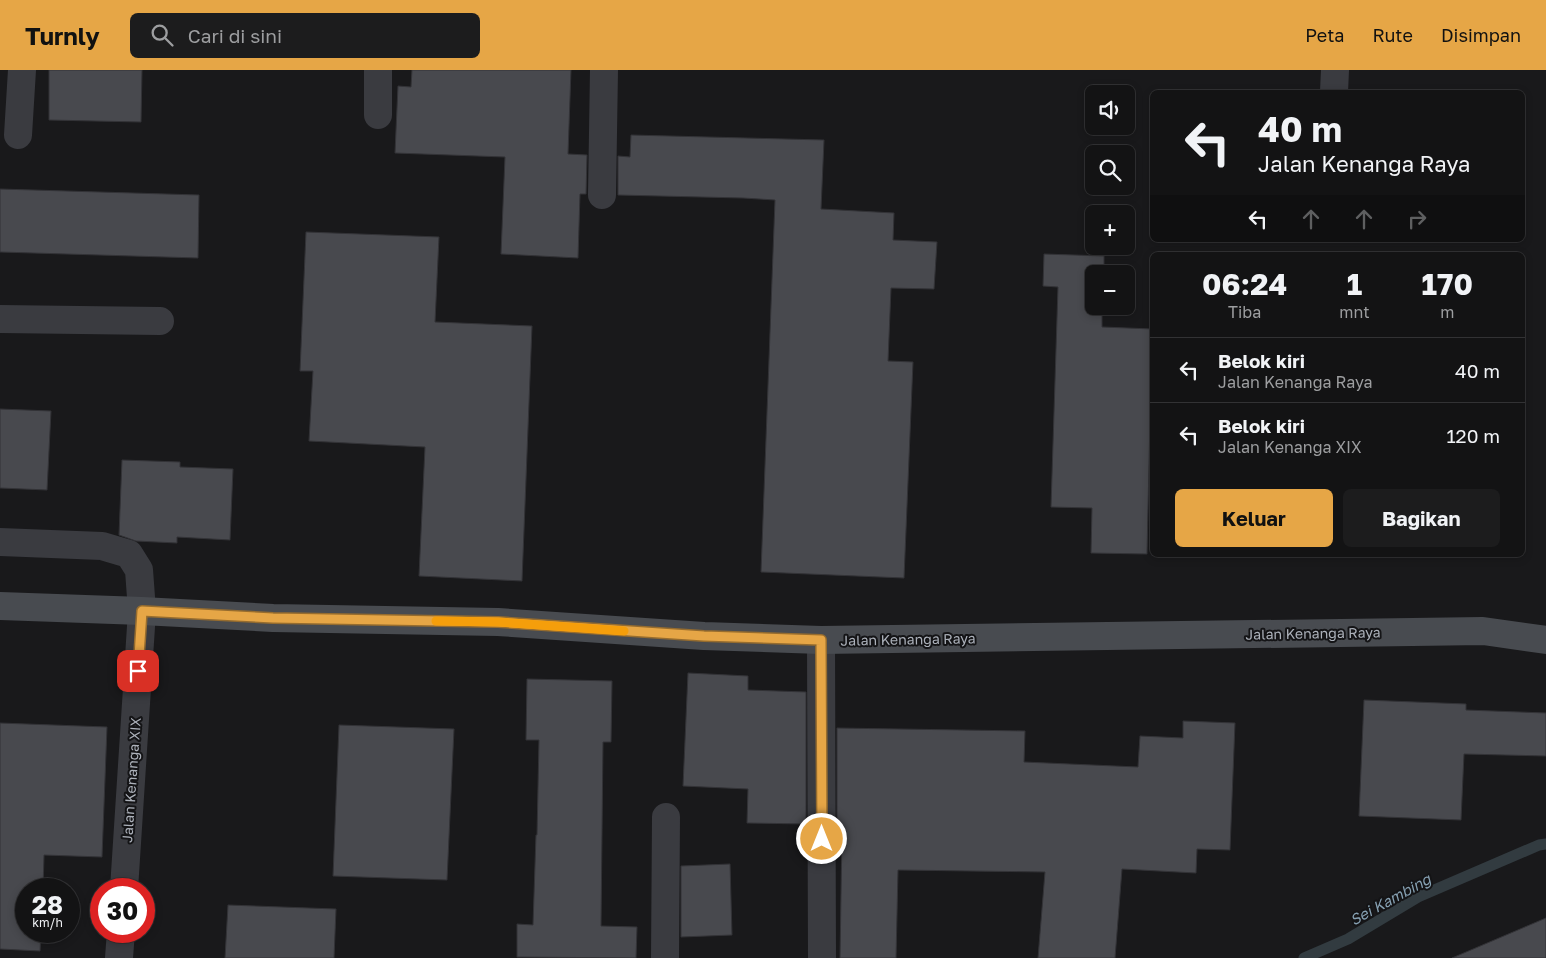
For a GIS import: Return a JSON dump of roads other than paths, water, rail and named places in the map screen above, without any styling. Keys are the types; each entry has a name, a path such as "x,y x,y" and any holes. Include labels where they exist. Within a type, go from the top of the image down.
{"street":[{"path":"18,134 22,70"},
{"path":"378,70 378,116"},
{"path":"602,194 604,70"},
{"path":"1334,70 1334,90"},
{"path":"0,319 160,322"},
{"name":"Jalan Kenanga XIX","path":"0,542 102,546 129,554 139,570 142,611 125,878"},
{"name":"Jalan Kenanga Raya","path":"0,606 273,618 498,622 704,636 821,640 1482,631 1546,640"},
{"path":"821,640 822,958"},
{"path":"665,958 666,817"},
{"path":"119,958 120,943"}],"waterway":[{"name":"Sei Kambing","path":"1304,958 1348,939 1418,897 1539,845 1546,844"}]}
